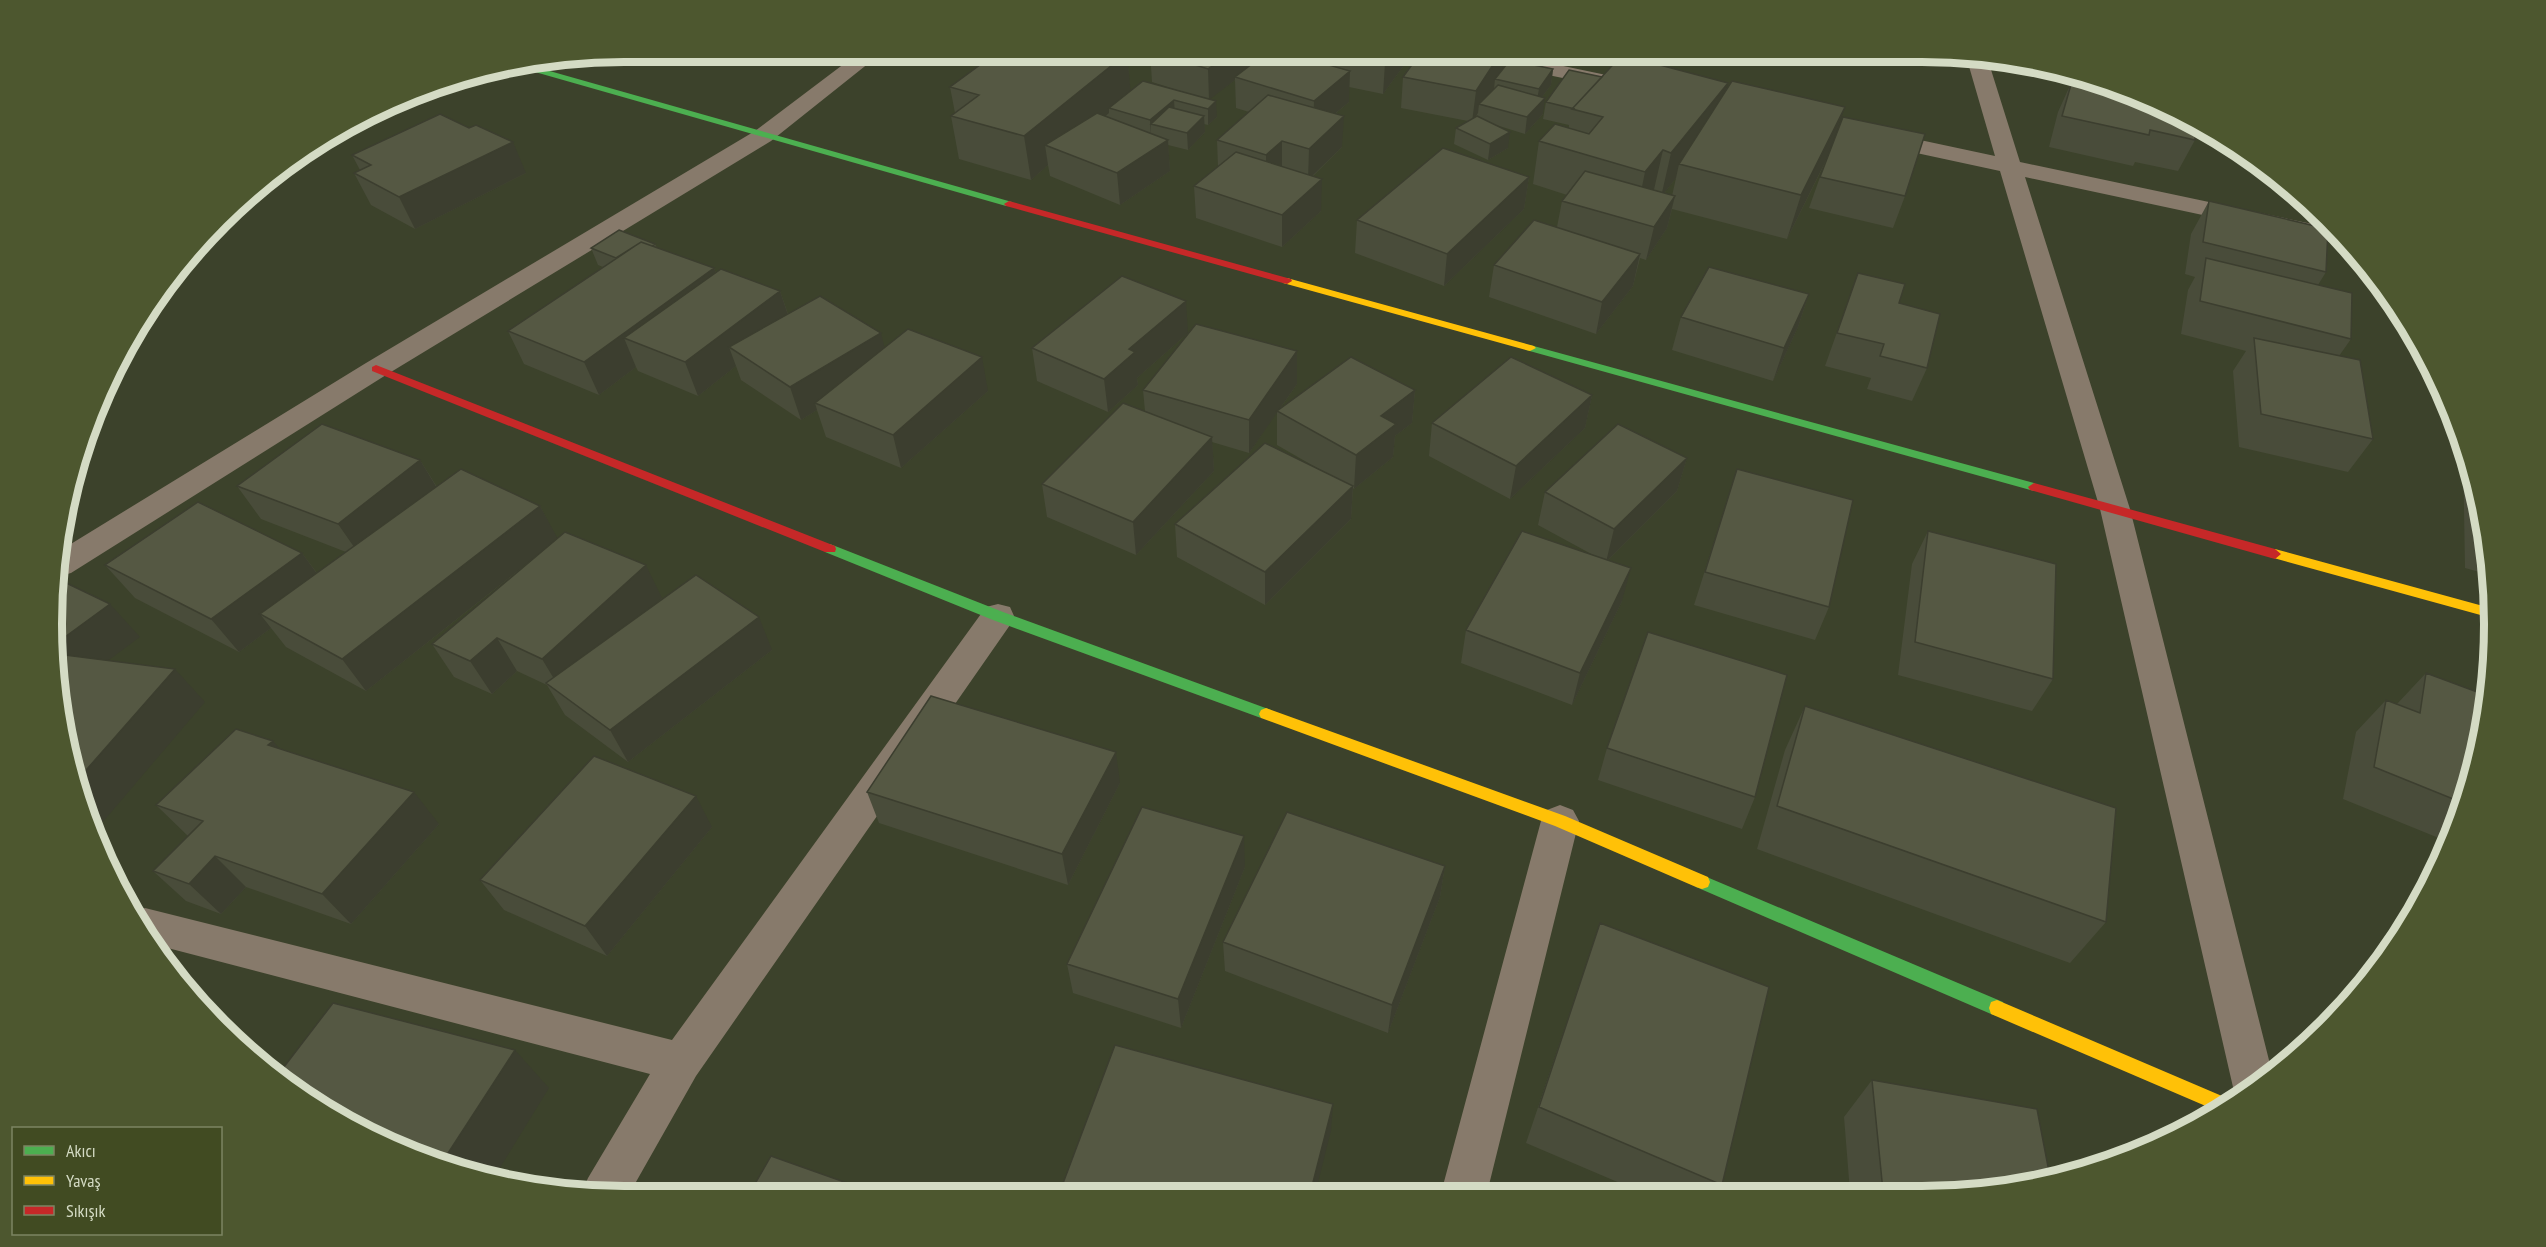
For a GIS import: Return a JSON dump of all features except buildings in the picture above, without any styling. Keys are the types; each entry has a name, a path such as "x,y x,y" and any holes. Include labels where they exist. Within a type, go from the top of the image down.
{"street":[{"path":"65,562 376,369 763,136 860,62"},
{"path":"1514,62 1636,87"},
{"path":"1979,65 2115,509 2252,1079"},
{"path":"532,69 763,136 2484,611"},
{"path":"1858,134 2328,235"},
{"path":"376,369 998,616 1560,821 2216,1102"},
{"path":"609,1185 681,1062 998,616"},
{"path":"1466,1186 1560,821"},
{"path":"151,928 681,1062"}],"traffic: fast":[{"path":"532,69 1009,204"},
{"path":"1530,348 2034,487"},
{"path":"830,549 998,616 1266,714"},
{"path":"1702,882 1997,1008"}],"traffic: slow":[{"path":"1287,281 1530,348"},
{"path":"2275,554 2484,611"},
{"path":"1266,714 1560,821 1702,882"},
{"path":"1997,1008 2216,1102"}],"traffic: jam":[{"path":"1009,204 1287,281"},
{"path":"376,369 830,549"},
{"path":"2034,487 2275,554"}]}
